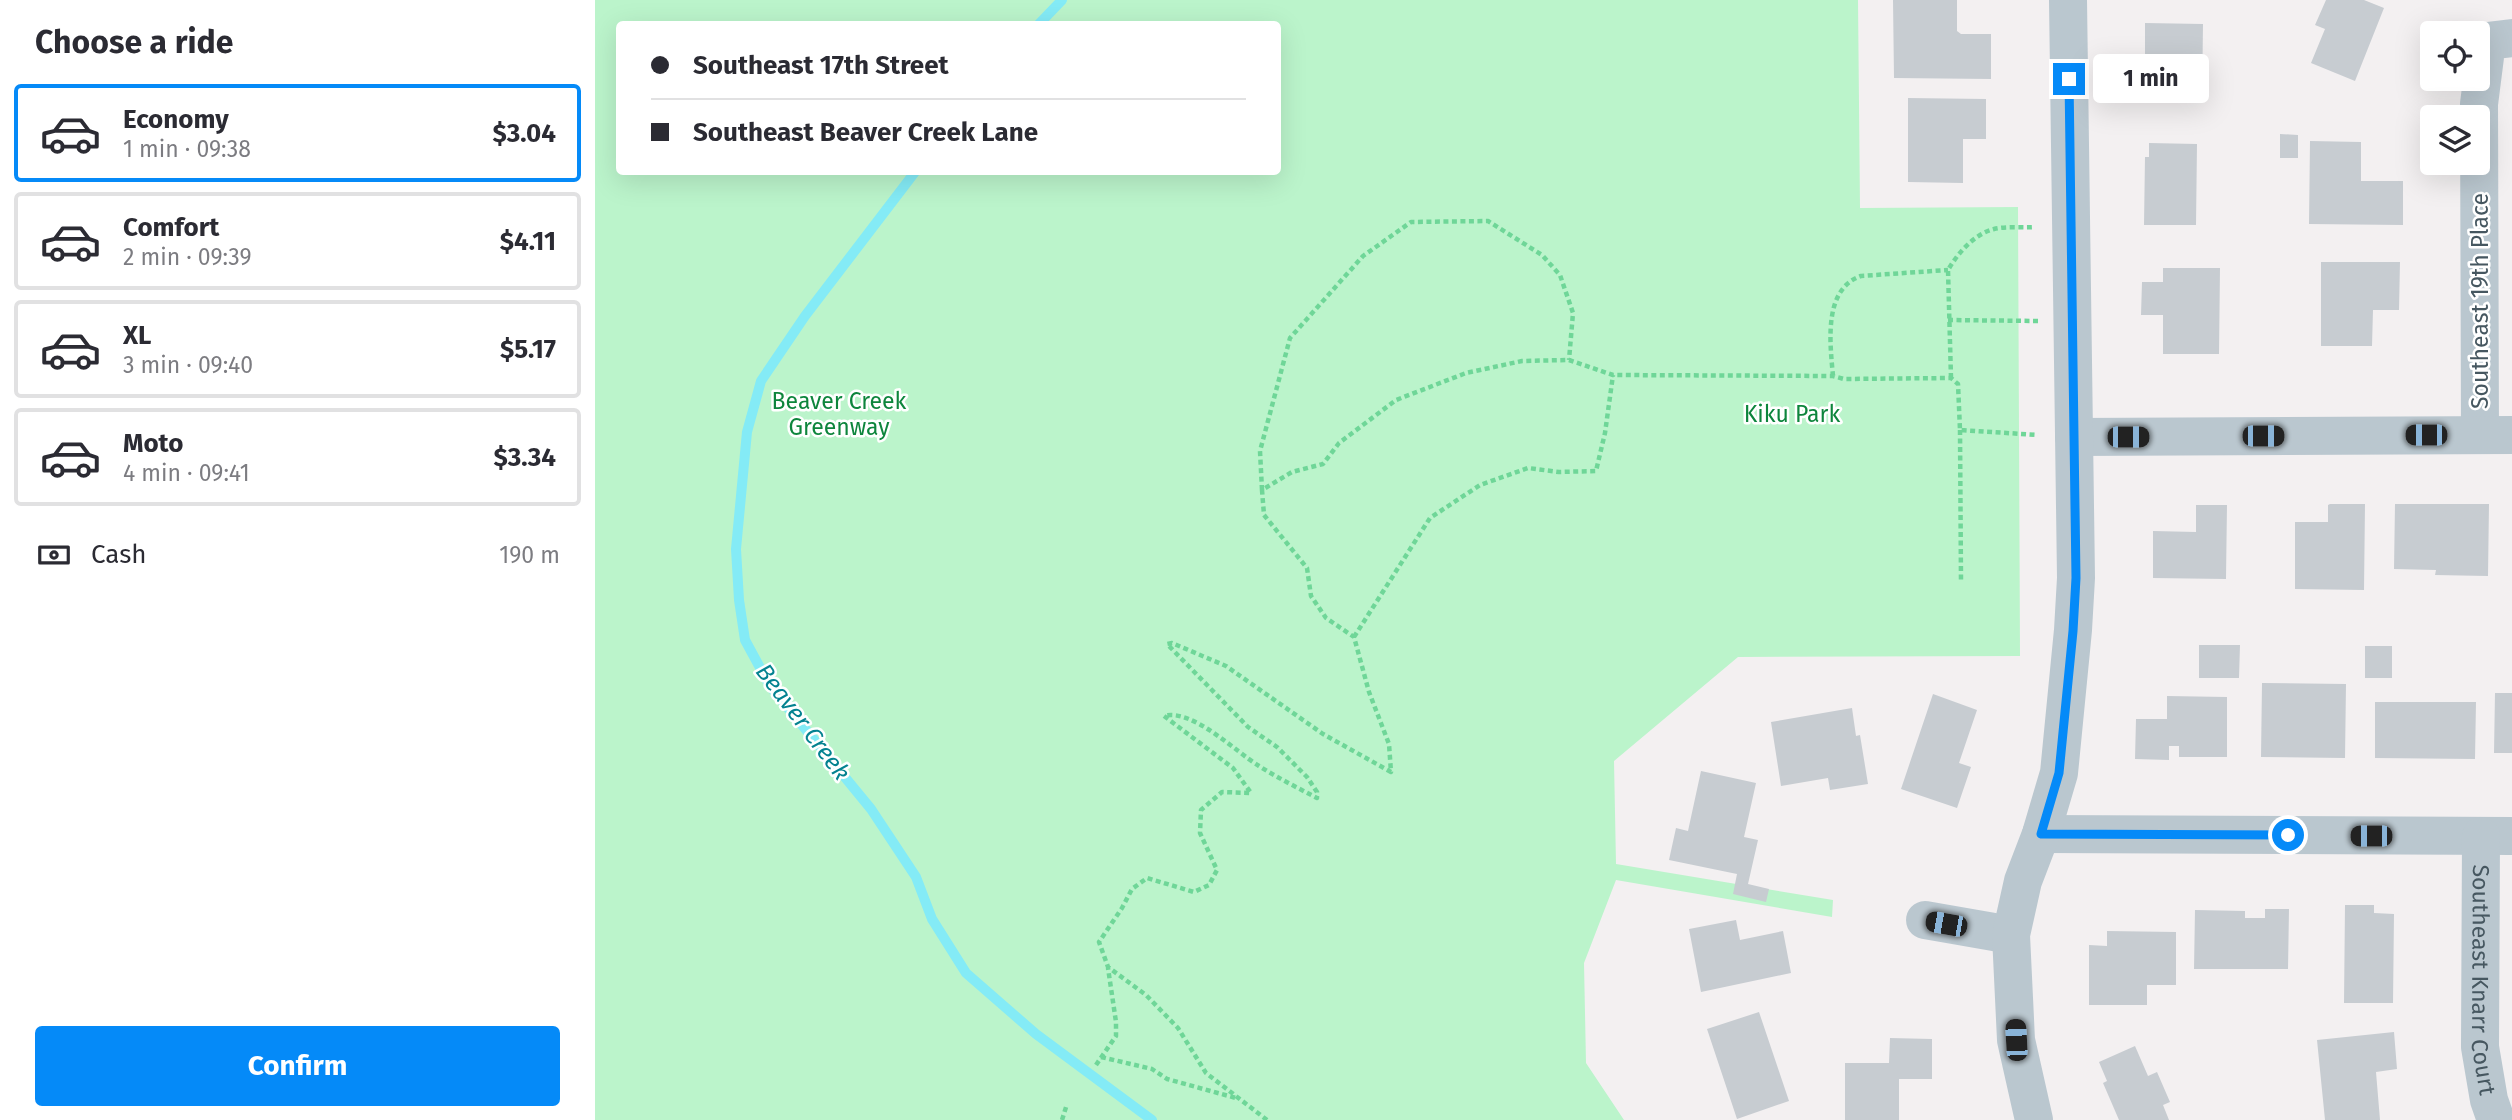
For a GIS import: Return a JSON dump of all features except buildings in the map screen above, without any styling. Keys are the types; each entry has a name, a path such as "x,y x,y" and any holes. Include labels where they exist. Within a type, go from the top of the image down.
{"street":[{"path":"2034,1120 2016,1040 2011,935 2023,881 2041,834 2059,773 2073,631 2076,578 2069,0"},
{"name":"Southeast 19th Place","path":"2496,435 2479,104 2499,40"},
{"path":"2074,437 2496,435"},
{"path":"2041,834 2497,836"},
{"name":"Southeast Knarr Court","path":"2496,1120 2489,1100 2480,1047 2497,836"},
{"path":"1925,920 2011,935"}],"path":[{"path":"1096,1065 1116,1036 1108,967 1098,942 1132,889 1147,878 1194,892 1209,885 1217,870 1200,833 1201,810 1222,792 1251,793 1233,768 1164,716 1188,718 1257,766 1317,798 1317,792 1307,777 1277,747 1248,727 1167,644 1172,643 1226,666 1323,734 1391,772 1389,744 1369,692 1354,637 1326,618 1311,596 1307,568 1264,515 1260,451 1290,338 1363,256 1411,222 1488,221 1542,255 1560,275 1573,313 1569,360"},
{"path":"1951,378 1948,270 1956,256 1974,239 1994,229 2071,226"},
{"path":"1833,376 1829,337 1840,289 1851,279 1861,276 1948,270"},
{"path":"1948,320 2072,321"},
{"path":"1262,489 1292,472 1323,464 1339,443 1396,400 1465,373 1522,361 1569,360 1613,375 1951,378 1958,384 1961,430 1961,582"},
{"path":"1354,637 1430,518 1480,485 1528,468 1559,472 1596,471 1605,433 1613,375"},
{"path":"1961,430 2074,437"},
{"path":"1108,967 1146,995 1178,1028 1206,1073 1267,1120"},
{"path":"1101,1057 1152,1069 1167,1079 1239,1099"},
{"path":"1062,1120 1067,1104"}],"green space":[{"path":"595,0 1858,0 1860,208 2018,207 2020,656 1738,657 1614,761 1616,864 1833,900 1832,917 1616,880 1584,963 1586,1063 1624,1120 595,1120"}],"waterway":[{"name":"Beaver Creek","path":"1042,21 1062,0"},
{"name":"Beaver Creek","path":"913,175 805,316 761,381 747,432 736,549 745,640 770,686 871,809 916,877 932,919 966,973 1036,1034 1152,1120"}],"route":[{"path":"2069,79 2076,578 2059,773 2041,834 2288,835"}],"park label":[{"name":"Beaver Creek Greenway","path":"839,414"},
{"name":"Kiku Park","path":"1792,414"}]}
